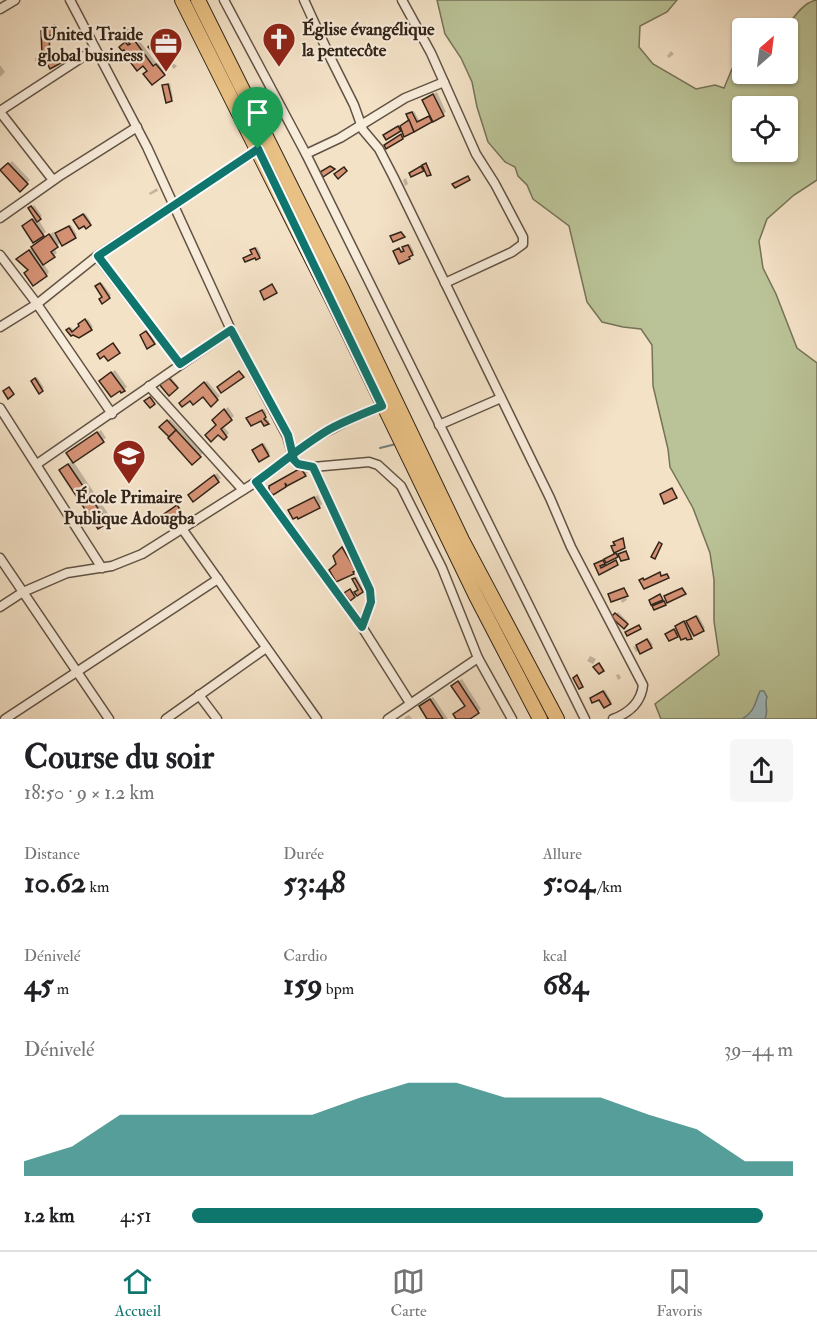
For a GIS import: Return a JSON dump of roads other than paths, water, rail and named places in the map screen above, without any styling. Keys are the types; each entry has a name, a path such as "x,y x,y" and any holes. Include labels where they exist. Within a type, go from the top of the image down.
{"main road":[{"path":"182,0 258,149 476,596 540,719"},
{"path":"198,0 342,289 462,540 557,719"}],"street":[{"path":"0,9 15,0"},
{"path":"70,0 137,126 231,330 288,435 291,456 298,464 313,467 369,462 378,465 401,486 442,568 478,658 512,719"},
{"path":"224,0 306,154 585,719"},
{"path":"304,0 354,105 361,125 379,149 571,547 643,685 639,699 633,707 627,713 613,719"},
{"path":"402,0 444,82 476,154 523,237 523,244 512,252 445,283"},
{"path":"53,180 0,112 95,48"},
{"path":"306,154 361,125 405,98 444,82"},
{"path":"0,218 53,180 137,126"},
{"path":"0,327 37,304 98,256 174,203 258,149"},
{"path":"0,255 37,304 112,414"},
{"path":"98,256 180,364"},
{"path":"37,464 231,330"},
{"path":"149,387 243,490"},
{"path":"439,425 501,398"},
{"path":"0,607 23,592 67,573 102,568 126,561 183,530 333,428 382,406"},
{"path":"0,408 102,568"},
{"path":"313,467 370,590 371,602 362,627"},
{"path":"256,482 362,627 411,703"},
{"path":"183,530 317,719"},
{"path":"0,558 109,719"},
{"path":"5,719 218,579"},
{"path":"166,719 266,648"},
{"path":"388,719 478,658"},
{"path":"199,695 217,719"}],"water":[{"path":"760,691 764,691 767,697 765,719 742,719 752,710"}],"waterway":[{"path":"380,448 396,444"}],"place":[{"name":"Église évangélique la pentecôte","path":"279,68"},
{"name":"United Traide global business","path":"166,73"},
{"name":"École Primaire Publique Adougba","path":"129,485"}]}
